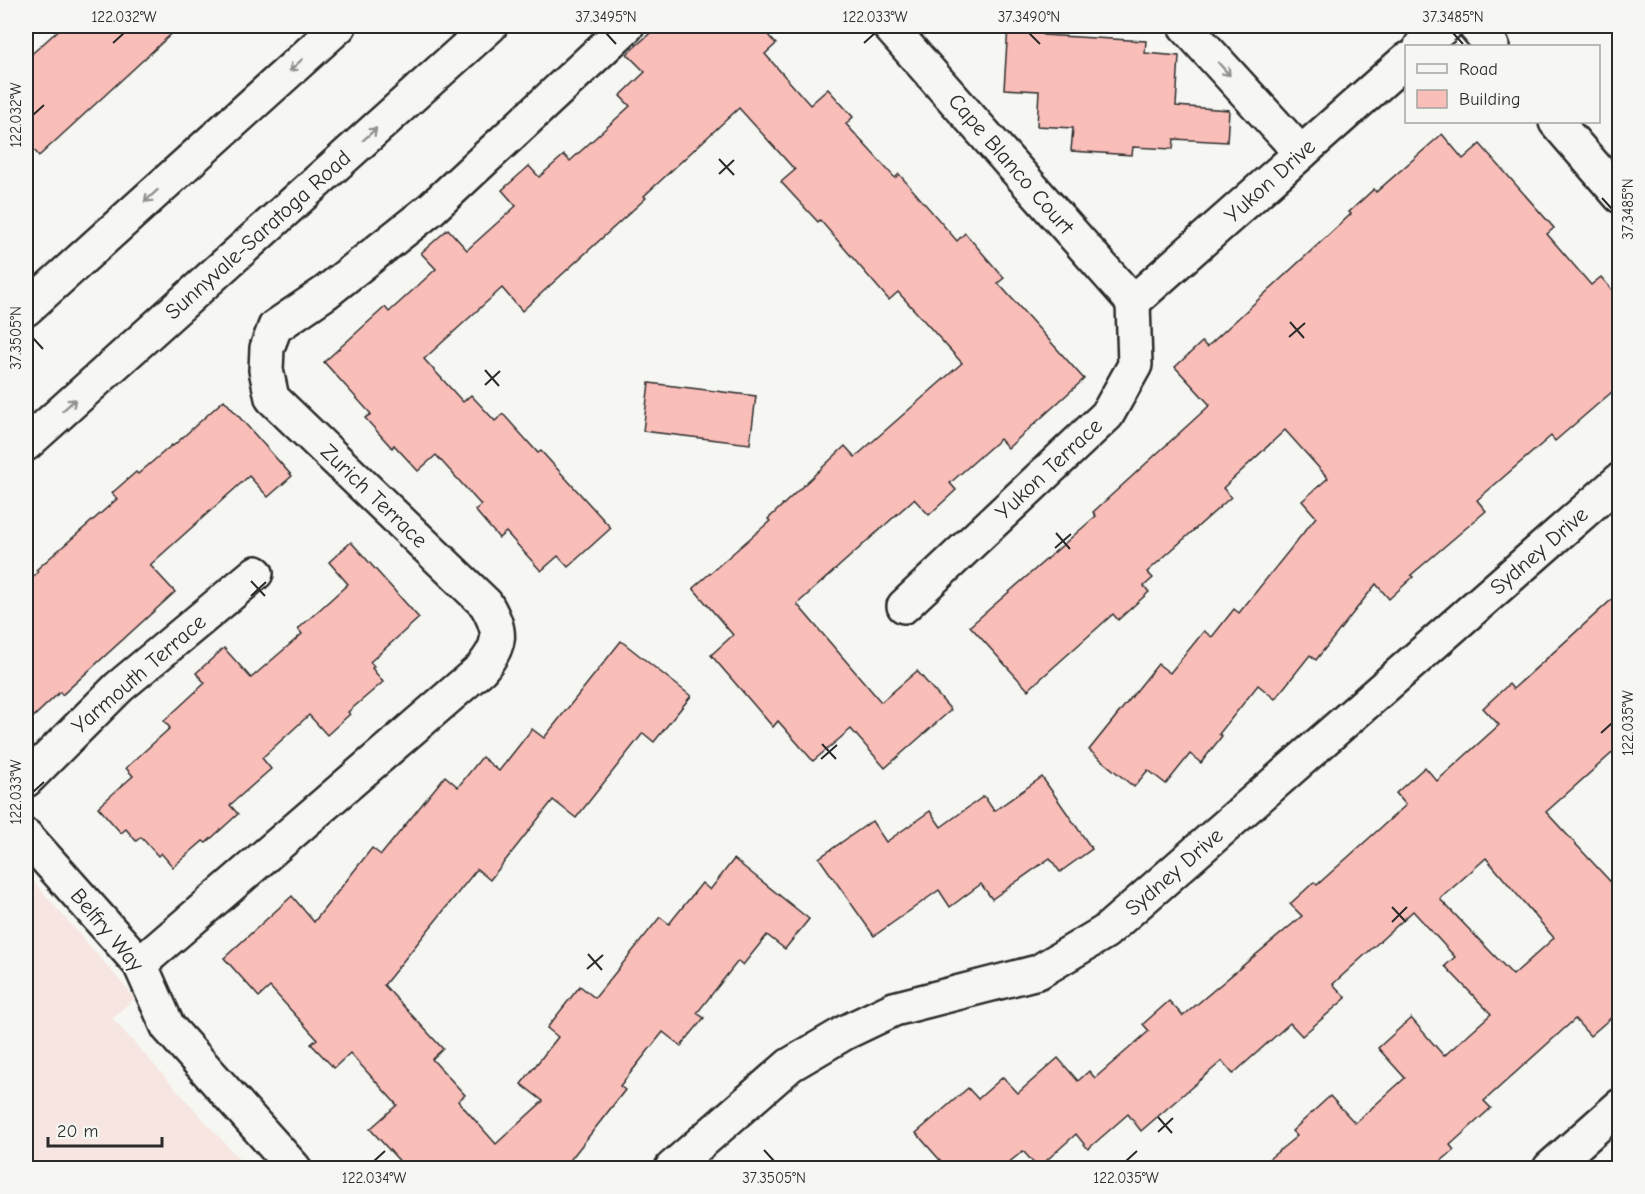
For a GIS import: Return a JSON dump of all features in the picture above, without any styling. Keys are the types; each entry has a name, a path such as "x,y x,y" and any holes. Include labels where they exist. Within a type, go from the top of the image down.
{"street":[{"path":"26,309 339,26"},
{"name":"Sunnyvale-Saratoga Road","path":"26,444 490,26"},
{"name":"Zurich Terrace","path":"140,964 481,669 493,655 497,639 496,622 486,604 272,398 266,370 267,348 275,327 325,292 431,209 627,26"},
{"name":"Cape Blanco Court","path":"888,26 1133,302"},
{"path":"1185,26 1301,153"},
{"path":"1422,45 1445,26"},
{"path":"1475,26 1491,45"},
{"name":"Yukon Drive","path":"1133,302 1405,62"},
{"path":"1557,123 1620,196"},
{"name":"Yukon Terrace","path":"904,606 1107,415 1135,365 1133,302"},
{"name":"Sydney Drive","path":"672,1168 790,1065 846,1032 894,1009 1038,972 1105,932 1620,480"},
{"name":"Yarmouth Terrace","path":"26,780 119,687 256,573"},
{"name":"Belfry Way","path":"26,836 140,964 168,1027 294,1168"},
{"path":"1550,1168 1620,1106"}],"shaded area":[{"path":"26,873 135,998 112,1018 247,1168 26,1168"}],"building":[{"path":"63,26 180,26 39,156 26,140 26,59"},
{"path":"658,26 760,26 776,44 765,54 810,105 828,89 853,117 846,124 895,178 899,174 957,241 965,233 1004,278 998,283 1084,379 1008,448 1000,439 950,483 956,490 929,515 914,499 797,604 881,702 917,671 951,710 885,768 851,729 813,761 778,721 773,727 711,655 733,635 693,588 770,521 768,519 845,446 855,457 962,363 898,292 889,300 820,220 818,222 781,182 795,170 739,108 644,196 646,198 522,311 502,288 424,359 463,402 471,395 495,421 503,414 538,453 541,451 611,528 568,567 558,556 541,571 506,532 499,538 475,510 481,505 436,455 418,471 394,445 392,448 365,418 371,414 324,362 385,307 389,312 436,269 421,253 448,229 467,250 516,206 502,190 529,166 539,177 564,155 570,161 630,106 620,96 645,72 627,54"},
{"path":"1008,26 1044,26 1043,35 1146,41 1145,53 1179,56 1176,106 1229,110 1227,142 1174,139 1173,149 1133,147 1132,155 1071,151 1073,128 1037,126 1039,91 1004,89"},
{"path":"1442,134 1463,159 1480,144 1554,228 1547,234 1591,285 1601,277 1620,299 1620,385 1555,441 1551,436 1477,500 1486,511 1411,575 1413,577 1389,599 1376,584 1316,660 1310,655 1275,699 1258,685 1219,734 1222,736 1201,763 1190,754 1166,784 1148,770 1134,787 1089,750 1158,664 1170,673 1204,631 1212,637 1234,609 1239,613 1316,517 1302,501 1328,478 1285,430 1223,488 1231,497 1147,572 1153,578 1144,586 1149,592 1118,620 1113,614 1028,690 970,626 1096,516 1093,512 1210,405 1175,367 1202,342 1207,347 1351,214 1349,212 1374,189 1376,192"},
{"path":"649,383 756,396 750,444 643,431"},
{"path":"224,400 292,476 268,497 249,476 150,565 175,592 62,695 60,692 26,724 26,583 38,572 36,570 117,499 112,493 136,472 138,474 173,446"},
{"path":"351,542 419,618 370,662 383,682 348,712 350,714 327,735 309,715 262,758 271,769 230,805 238,814 206,843 203,841 173,867 161,853 158,856 141,837 136,841 126,829 121,833 98,807 133,776 126,768 170,728 164,721 205,683 196,673 224,648 251,678 302,634 298,629 348,584 329,562"},
{"path":"1620,592 1620,746 1546,812 1620,892 1620,1010 1590,1036 1575,1019 1484,1101 1491,1108 1450,1145 1454,1150 1433,1168 1258,1168 1297,1136 1292,1131 1330,1096 1355,1123 1405,1078 1378,1048 1411,1018 1444,1056 1491,1014 1445,966 1455,957 1413,911 1333,984 1346,998 1302,1036 1290,1023 1233,1074 1222,1061 1141,1131 1128,1114 1088,1149 1076,1134 1038,1168 1023,1151 1002,1168 947,1168 916,1133 968,1088 978,1099 1003,1077 1018,1093 1058,1058 1078,1081 1089,1071 1095,1078 1149,1031 1143,1024 1169,1001 1183,1016 1302,916 1290,904 1314,882 1317,885 1406,805 1396,793 1425,767 1437,781 1499,725 1483,708 1509,684 1513,689","holes":["1486,858 1554,938 1513,975 1440,899"]},
{"path":"621,641 691,696 654,742 643,733 576,818 553,800 490,880 477,869 384,985 443,1049 432,1059 465,1095 458,1101 496,1144 543,1101 521,1084 558,1037 547,1028 580,986 595,998 660,917 669,924 702,883 710,890 734,859 809,919 785,949 767,935 743,965 738,961 697,1013 704,1018 681,1046 663,1032 620,1086 625,1090 564,1168 406,1168 370,1129 397,1105 350,1053 334,1068 311,1044 317,1039 270,987 259,997 224,958 292,896 314,922 372,848 381,855 445,776 458,787 482,757 499,771 532,729 544,738"},
{"path":"1042,777 1092,849 1060,872 1050,858 992,899 981,884 950,907 939,890 874,936 819,858 872,821 886,842 930,811 941,827 984,796 994,811"}]}
